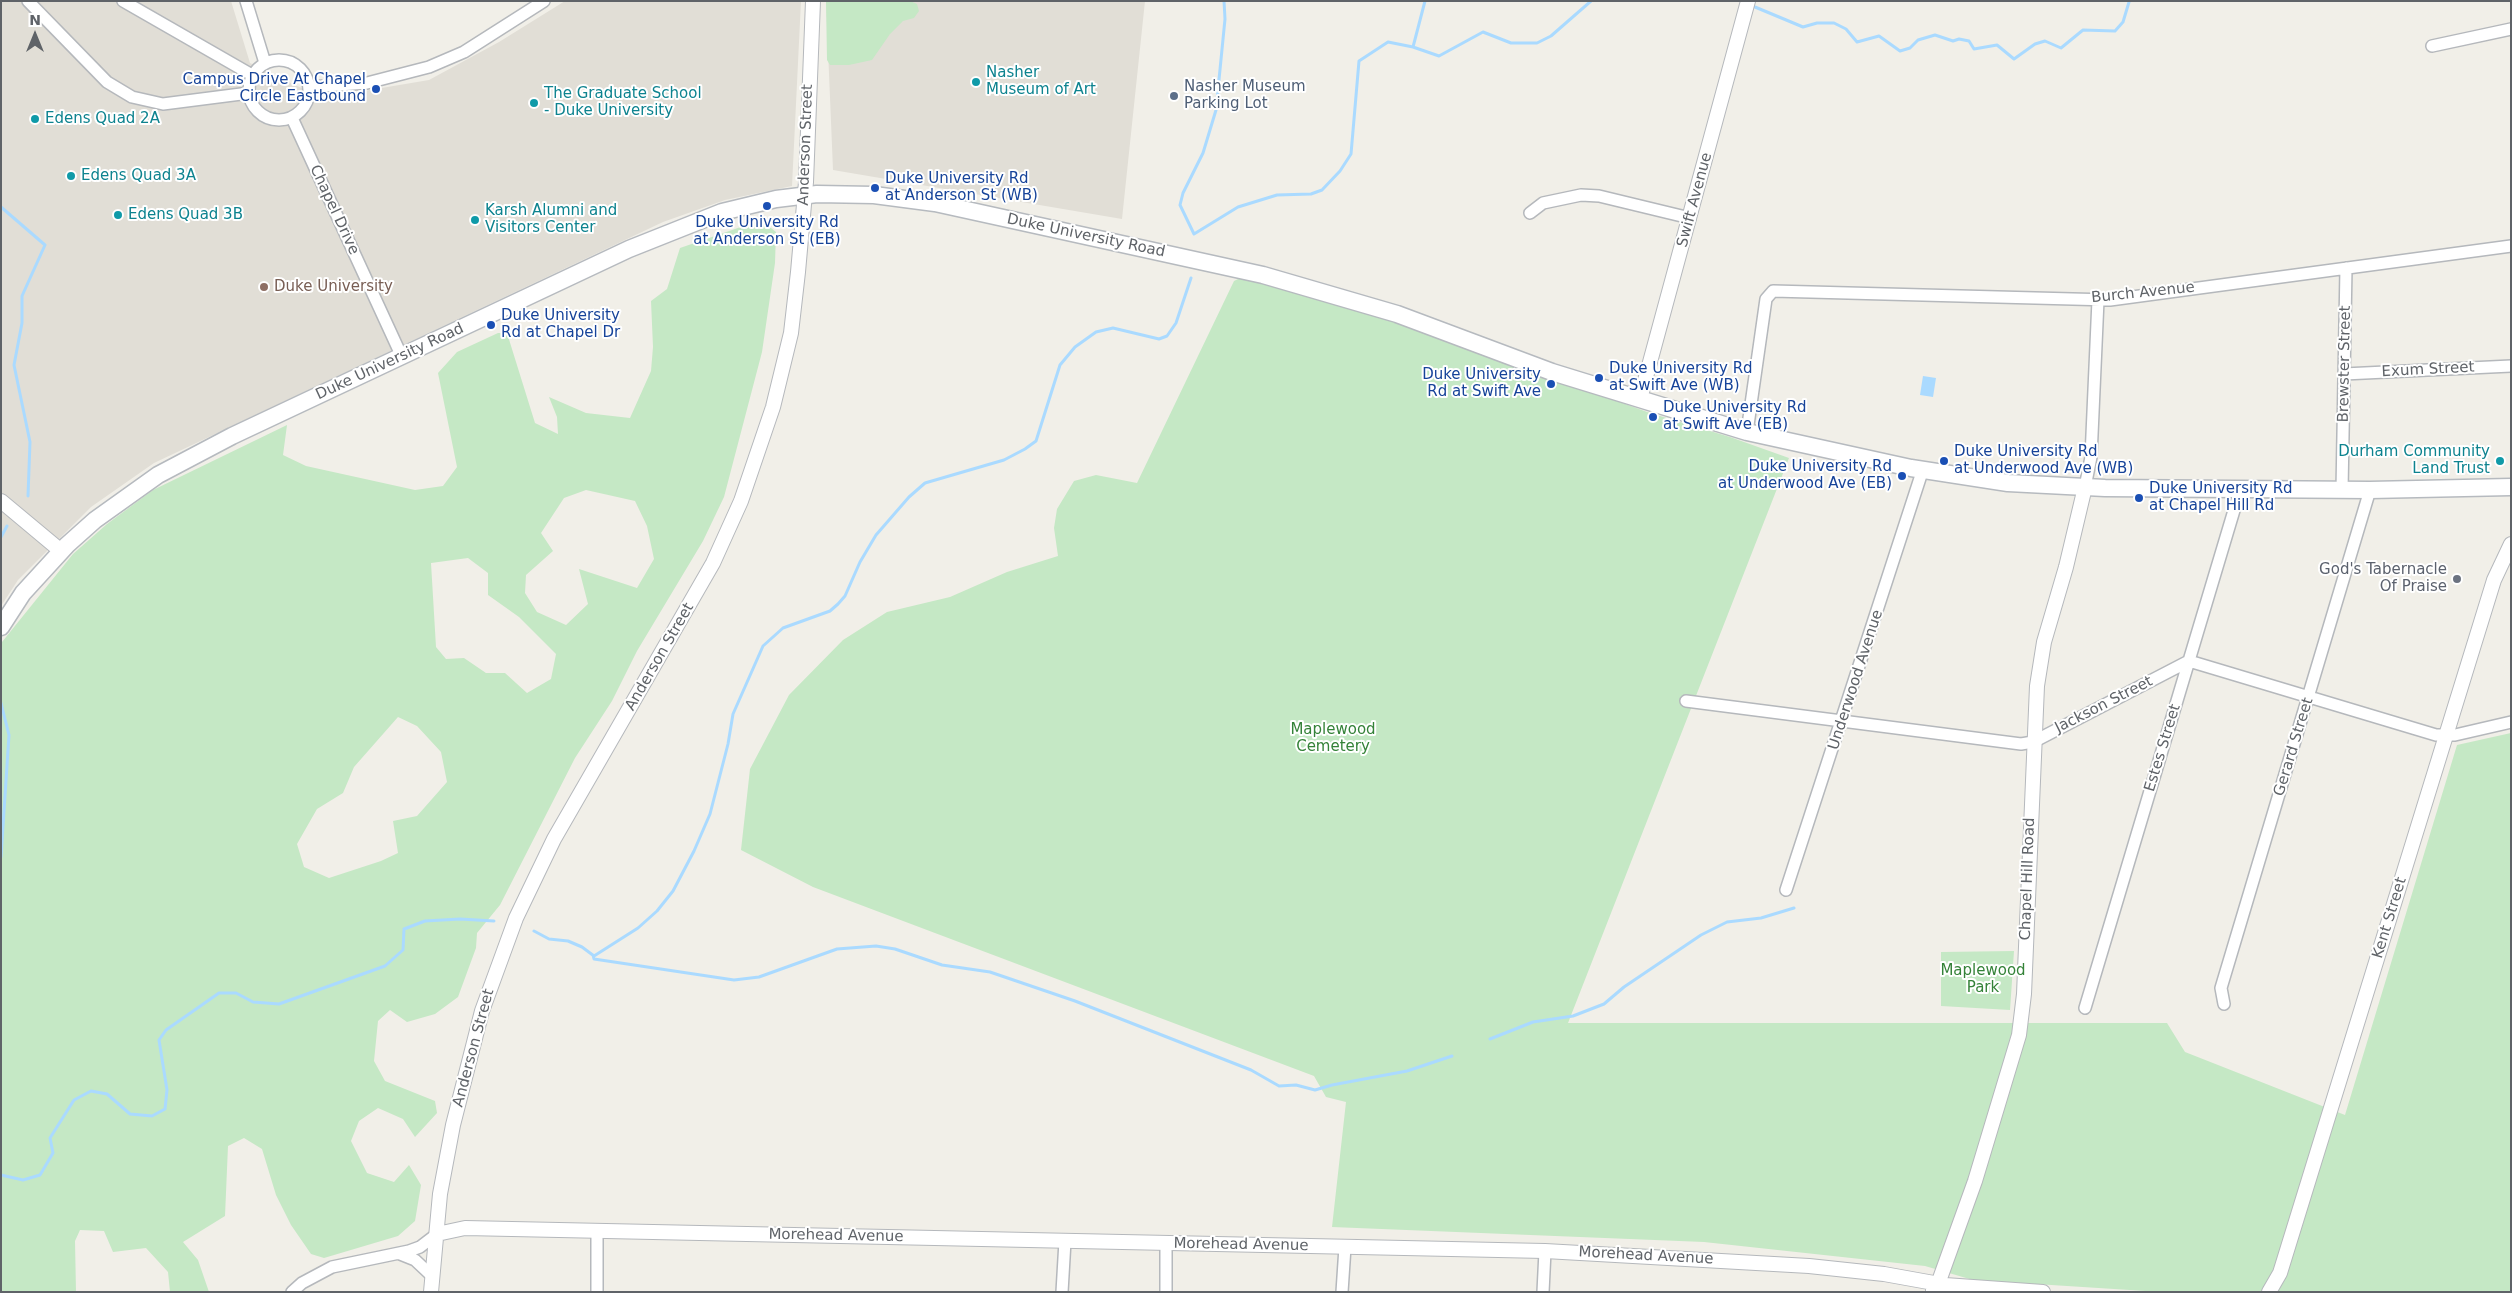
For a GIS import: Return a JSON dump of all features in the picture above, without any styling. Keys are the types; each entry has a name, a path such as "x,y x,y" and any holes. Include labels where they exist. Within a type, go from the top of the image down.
{"main road":[{"name":"Duke University Road","path":"1,626 23,593 61,551 95,520 158,475 232,436 652,239 722,212 805,194 874,195 935,203 1262,275 1396,314 1552,372 1747,432 1923,470 2008,483 2085,487 2241,487 2342,490 2511,487"}],"street":[{"path":"28,1 107,82 132,97 163,104 249,93"},
{"path":"123,1 252,75"},
{"path":"246,1 265,63"},
{"path":"310,87 367,83 429,67 464,52 544,1"},
{"name":"Anderson Street","path":"431,1292 440,1194 470,1057 482,1010 516,918 554,839 699,590 728,532 750,478 785,364 795,297 805,194 813,1"},
{"name":"Swift Avenue","path":"1640,399 1748,1"},
{"path":"2432,46 2511,29"},
{"path":"274,60 294,63 307,78 310,87 306,105 292,118 273,120 264,117 251,102 249,93 252,75 265,63 274,60"},
{"name":"Chapel Drive","path":"292,118 402,357"},
{"path":"1530,213 1543,202 1581,195 1599,196 1690,218"},
{"name":"Burch Avenue","path":"1747,432 1766,299 1773,291 2110,300 2511,246"},
{"name":"Brewster Street","path":"2342,490 2346,268"},
{"path":"2085,487 2091,457 2098,300"},
{"name":"Exum Street","path":"2344,374 2511,366"},
{"name":"Underwood Avenue","path":"1786,890 1923,470"},
{"name":"Chapel Hill Road","path":"1935,1288 1975,1181 2019,1035 2024,994 2036,686 2041,659 2071,549 2085,487"},
{"name":"Estes Street","path":"2085,1008 2241,487"},
{"name":"Gerard Street","path":"2224,1004 2221,988 2370,490"},
{"path":"1,501 61,551"},
{"name":"Kent Street","path":"2270,1292 2283,1264 2494,580 2511,544"},
{"path":"2189,661 2436,735 2446,736 2511,722"},
{"name":"Jackson Street","path":"1686,701 1842,723 2021,744 2033,742 2189,661"},
{"name":"Morehead Avenue","path":"437,1234 465,1228 1545,1251 1810,1266 1884,1274 1935,1288 2034,1291"},
{"path":"597,1232 597,1292"},
{"path":"292,1292 302,1283 332,1267 398,1254 420,1247 437,1234"},
{"path":"1062,1292 1065,1241"},
{"path":"1166,1243 1166,1292"},
{"path":"1342,1292 1345,1247"},
{"path":"1543,1292 1545,1251"},
{"path":"398,1254 415,1260 432,1276"}],"shaded area":[{"name":"Duke University","path":"1,1 231,1 250,63 322,98 429,80 499,42 565,1 801,1 792,186 725,200 663,222 154,463 91,507 18,580 1,606"},
{"path":"826,1 1145,1 1122,219 833,170"}],"green space":[{"path":"826,1 910,1 917,4 919,11 914,18 903,21 890,34 872,60 849,65 830,65 827,60"},
{"path":"761,220 776,232 775,263 762,352 724,497 703,541 637,651 612,701 575,758 500,905 477,933 476,948 458,997 435,1014 407,1022 390,1010 378,1021 374,1061 385,1081 435,1101 437,1113 415,1137 403,1119 378,1108 359,1121 351,1141 367,1173 394,1182 409,1165 421,1185 415,1221 398,1236 324,1258 311,1254 291,1225 276,1195 262,1149 244,1138 228,1146 225,1216 183,1242 198,1260 209,1292 170,1292 168,1272 146,1248 113,1252 104,1231 80,1230 75,1241 76,1292 1,1292 2,642 73,554 107,524 153,490 287,425 283,455 306,466 415,490 443,486 457,467 438,373 457,352 498,333 507,333 535,423 558,434 557,417 549,397 586,413 630,418 651,371 653,347 651,301 667,289 680,248","holes":["586,490 635,501 647,526 654,559 637,588 579,569 588,604 566,625 537,612 525,593 526,575 553,551 541,533 564,498","468,558 488,573 488,595 519,617 556,654 551,679 527,693 505,673 486,673 464,658 446,659 436,647 431,563","398,717 417,726 441,752 447,782 417,816 393,821 398,853 381,861 329,878 304,867 297,844 317,809 343,793 354,767"]},
{"name":"Maplewood Cemetery","path":"1242,277 1394,320 1650,413 1730,437 1789,458 1568,1023 2167,1023 2185,1052 2345,1115 2457,745 2511,733 2511,1292 2161,1292 1973,1280 1925,1266 1704,1242 1332,1227 1346,1102 1326,1097 1314,1076 813,887 741,850 750,769 789,695 843,640 887,612 950,597 1007,572 1058,556 1054,528 1057,509 1074,481 1096,475 1137,483 1234,281"},
{"name":"Maplewood Park","path":"2014,951 2010,1010 1941,1006 1941,952"}],"water":[{"path":"1923,376 1936,378 1933,397 1920,395"}],"waterway":[{"path":"1224,1 1225,19 1216,110 1203,153 1183,193 1180,205 1194,234 1238,207 1277,195 1311,194 1322,190 1340,171 1351,154 1359,61 1388,42 1413,47 1425,1"},
{"path":"1413,47 1439,56 1483,32 1511,43 1537,43 1551,36 1591,1"},
{"path":"1755,7 1803,27 1817,23 1834,23 1846,29 1857,42 1879,36 1900,51 1910,48 1918,40 1935,35 1953,41 1959,39 1969,41 1974,49 1997,45 2014,59 2035,44 2045,41 2061,48 2083,30 2115,31 2123,22 2129,2"},
{"path":"1,207 45,245 22,296 22,323 14,365 30,442 28,496"},
{"path":"534,931 549,939 568,941 582,947 594,956 638,928 657,911 673,891 694,851 710,814 728,744 733,714 763,646 783,628 830,611 838,604 845,596 860,562 876,535 909,497 925,483 1004,460 1036,441 1060,365 1075,347 1096,332 1113,328 1159,339 1167,336 1176,323 1191,278"},
{"path":"1,537 7,526"},
{"path":"1,703 9,735 1,857"},
{"path":"1490,1039 1533,1022 1573,1016 1604,1004 1624,987 1701,935 1727,922 1761,918 1794,908"},
{"path":"1,1175 23,1180 40,1175 53,1153 50,1138 74,1100 91,1091 107,1094 130,1114 152,1116 165,1109 167,1090 159,1040 166,1030 219,993 236,993 253,1002 279,1004 385,966 403,950 404,929 425,921 460,919 494,921"},
{"path":"593,955 594,959 734,980 759,977 837,949 876,946 895,949 942,965 990,972 1075,1001 1251,1070 1279,1086 1296,1085 1315,1090 1407,1071 1452,1056"}],"place":[{"name":"Nasher Museum of Art","path":"976,82"},
{"name":"Campus Drive At Chapel Circle Eastbound","path":"376,89"},
{"name":"Nasher Museum Parking Lot","path":"1174,96"},
{"name":"The Graduate School - Duke University","path":"534,103"},
{"name":"Edens Quad 2A","path":"35,119"},
{"name":"Edens Quad 3A","path":"71,176"},
{"name":"Duke University Rd at Anderson St (WB)","path":"875,188"},
{"name":"Duke University Rd at Anderson St (EB)","path":"767,206"},
{"name":"Edens Quad 3B","path":"118,215"},
{"name":"Karsh Alumni and Visitors Center","path":"475,220"},
{"name":"Duke University","path":"264,287"},
{"name":"Duke University Rd at Chapel Dr","path":"491,325"},
{"name":"Duke University Rd at Swift Ave (WB)","path":"1599,378"},
{"name":"Duke University Rd at Swift Ave","path":"1551,384"},
{"name":"Duke University Rd at Swift Ave (EB)","path":"1653,417"},
{"name":"Duke University Rd at Underwood Ave (WB)","path":"1944,461"},
{"name":"Durham Community Land Trust","path":"2500,461"},
{"name":"Duke University Rd at Underwood Ave (EB)","path":"1902,476"},
{"name":"Duke University Rd at Chapel Hill Rd","path":"2139,498"},
{"name":"God's Tabernacle Of Praise","path":"2457,579"}]}
